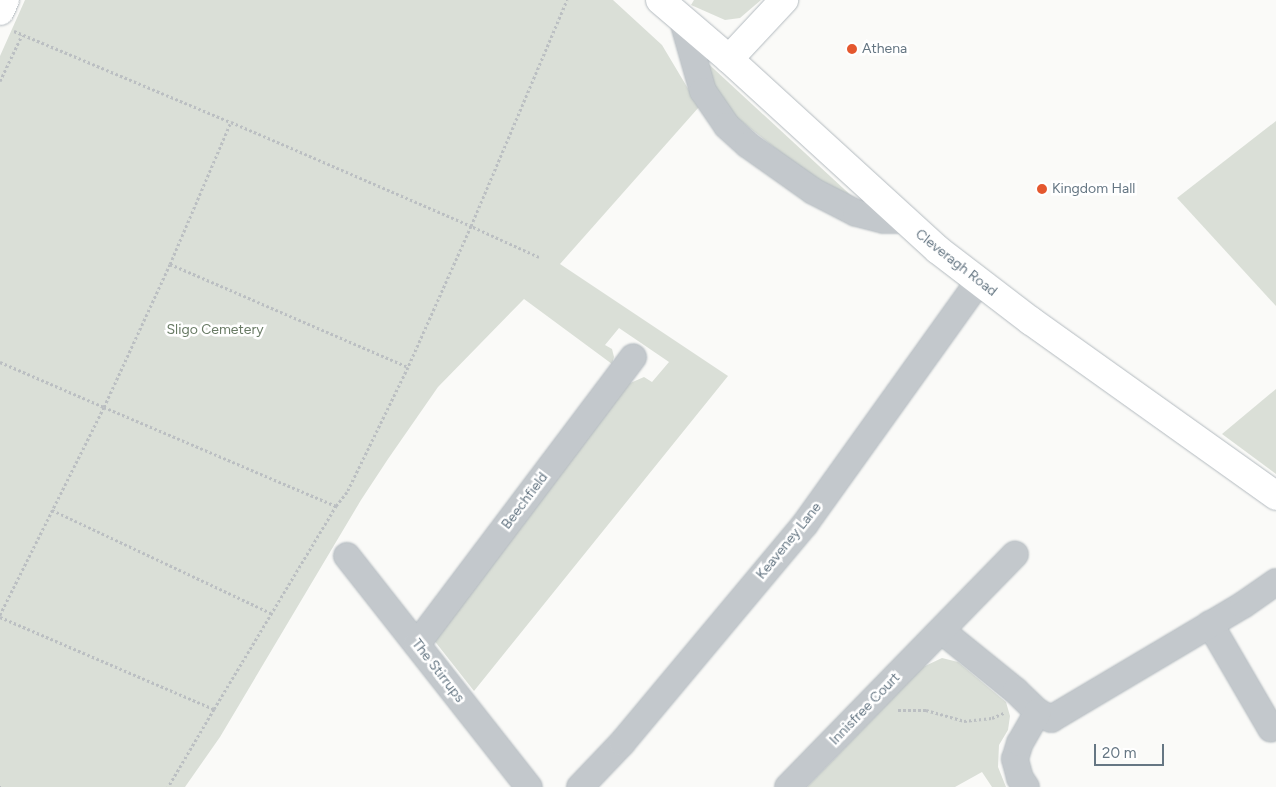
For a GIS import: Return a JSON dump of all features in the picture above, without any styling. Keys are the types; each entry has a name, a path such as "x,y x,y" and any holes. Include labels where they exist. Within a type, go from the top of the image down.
{"street":[{"path":"4,20 5,0"},
{"name":"Cleveragh Road","path":"660,0 729,58 903,220 979,281 1107,376 1276,496"},
{"path":"729,58 784,0"},
{"path":"682,18 702,91 727,126 748,145 813,191 856,213 884,220 903,220"},
{"name":"Keaveney Lane","path":"580,787 622,743 805,524 979,281"},
{"name":"Beechfield","path":"417,644 633,357"},
{"name":"Innisfree Court","path":"788,787 1015,554"},
{"name":"The Stirrups","path":"347,556 529,787"},
{"path":"942,631 1032,705 1051,718 1243,605 1276,582"},
{"path":"1210,624 1271,729"},
{"path":"1026,787 1020,778 1015,759 1032,705"}],"path":[{"path":"168,787 270,613 336,506 347,492 408,367 471,226 567,0"},
{"path":"4,20 22,35 231,122 539,257"},
{"path":"0,81 22,35"},
{"path":"214,709 0,616 104,407 170,264 231,122"},
{"path":"170,264 408,367"},
{"path":"0,362 336,506"},
{"path":"52,510 270,613"},
{"path":"894,711 903,708 926,710 964,721 992,718 1032,705"}],"green space":[{"name":"Sligo Cemetery","path":"25,0 613,0 662,45 699,107 560,264 728,376 474,691 433,639 628,384 644,377 652,382 669,362 619,328 605,345 612,349 614,357 612,364 524,299 438,387 361,500 220,737 185,787 0,787 0,56"},
{"path":"694,0 761,0 740,18 725,20 691,5"},
{"path":"701,57 857,201 818,182 722,106"},
{"path":"1276,121 1276,306 1177,198"},
{"path":"1276,389 1276,474 1222,434"},
{"path":"942,658 958,662 1006,702 1010,716 1008,730 999,745 998,767 1006,787 992,787 982,772 955,787 807,787 923,667"}],"place":[{"name":"Athena","path":"852,49"},
{"name":"Kingdom Hall","path":"1042,189"}]}
